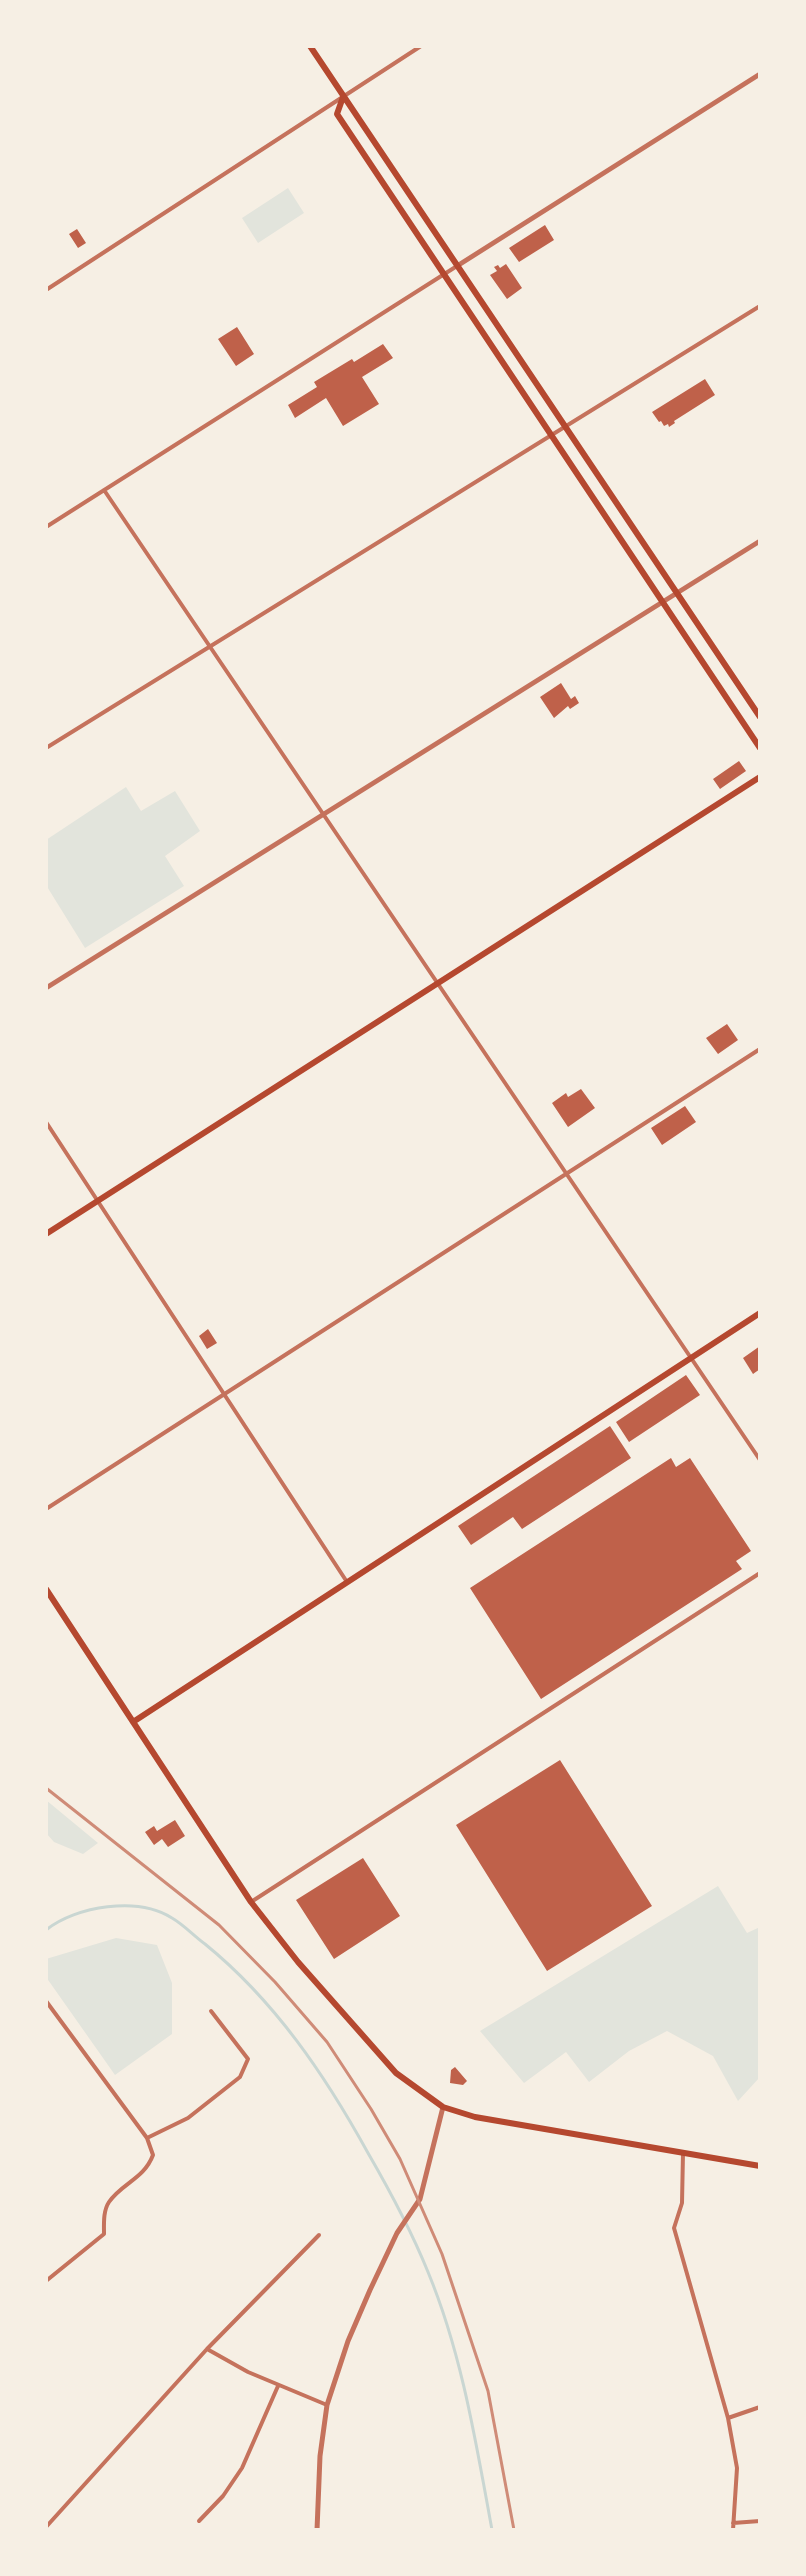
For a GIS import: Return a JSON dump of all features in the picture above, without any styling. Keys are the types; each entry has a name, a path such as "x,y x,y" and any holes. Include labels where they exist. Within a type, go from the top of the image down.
{"main road":[{"path":"310,46 760,717"},
{"path":"343,97 337,114 760,748"},
{"path":"46,1234 760,777"},
{"path":"133,1722 760,1313"},
{"path":"46,1589 251,1902 298,1962 396,2073 443,2107 475,2117 760,2166"}],"street":[{"path":"46,290 421,46"},
{"path":"46,527 760,74"},
{"path":"46,748 760,306"},
{"path":"104,490 760,1460"},
{"path":"46,988 760,541"},
{"path":"46,1509 760,1049"},
{"path":"46,1122 347,1582"},
{"path":"251,1902 760,1573"},
{"path":"46,2001 147,2138 153,2155 148,2168 110,2201 105,2212 104,2234 46,2281"},
{"path":"147,2138 188,2118 240,2077 248,2059 211,2011"},
{"path":"317,2530 320,2456 327,2405 348,2341 397,2233 416,2205 443,2107"},
{"path":"683,2153 682,2203 674,2228 728,2418 737,2468 733,2530"},
{"path":"760,2194 760,2202"},
{"path":"46,2527 207,2349 319,2235"},
{"path":"207,2349 278,2386 327,2405"},
{"path":"199,2521 223,2496 242,2468 278,2386"},
{"path":"728,2418 760,2407"},
{"path":"733,2523 760,2521"}],"shaded area":[{"path":"288,188 304,213 258,243 242,218"},
{"path":"126,787 141,811 175,791 200,831 165,856 184,886 85,948 46,885 46,840"},
{"path":"46,1800 98,1843 83,1854 54,1842 46,1833"},
{"path":"718,1886 747,1933 760,1927 760,2077 738,2101 713,2056 667,2031 629,2051 589,2082 566,2052 524,2083 480,2031"},
{"path":"116,1938 157,1945 172,1983 172,2034 115,2075 46,1977 46,1959"}],"building":[{"path":"545,225 554,240 519,262 509,248"},
{"path":"77,229 86,243 78,248 69,234"},
{"path":"506,264 522,288 507,299 490,275 497,271 494,267 498,265 500,268"},
{"path":"237,327 254,354 236,366 218,339"},
{"path":"383,344 393,358 362,377 379,404 343,426 326,398 295,418 288,405 317,387 314,382"},
{"path":"705,379 715,395 669,427 659,422 652,412"},
{"path":"561,683 571,699 575,696 579,703 570,709 568,706 554,718 540,697"},
{"path":"739,761 746,771 720,789 713,779"},
{"path":"727,1024 738,1040 718,1054 706,1038"},
{"path":"581,1089 595,1108 568,1127 552,1103 566,1093 568,1097"},
{"path":"685,1106 696,1122 662,1145 651,1128"},
{"path":"208,1329 217,1343 207,1349 199,1336"},
{"path":"760,1346 760,1369 753,1374 743,1358"},
{"path":"686,1375 700,1395 629,1442 616,1422"},
{"path":"610,1426 631,1458 522,1529 513,1517 471,1545 458,1526"},
{"path":"671,1458 676,1467 690,1458 751,1551 736,1561 742,1569 541,1699 470,1588"},
{"path":"560,1760 652,1906 547,1971 456,1825"},
{"path":"175,1820 185,1836 168,1847 162,1839 154,1845 145,1832 154,1826 157,1831"},
{"path":"363,1858 400,1916 334,1959 296,1900"},
{"path":"455,2067 467,2081 463,2085 450,2083 451,2070"}],"waterway":[{"path":"46,1930 90,1910 125,1906 158,1911 181,1924 230,1966 297,2041 334,2095 376,2167 428,2272 459,2367 492,2530"}],"railway":[{"path":"46,1788 219,1925 275,1982 327,2042 371,2109 400,2159 442,2254 488,2391 514,2530"}]}
